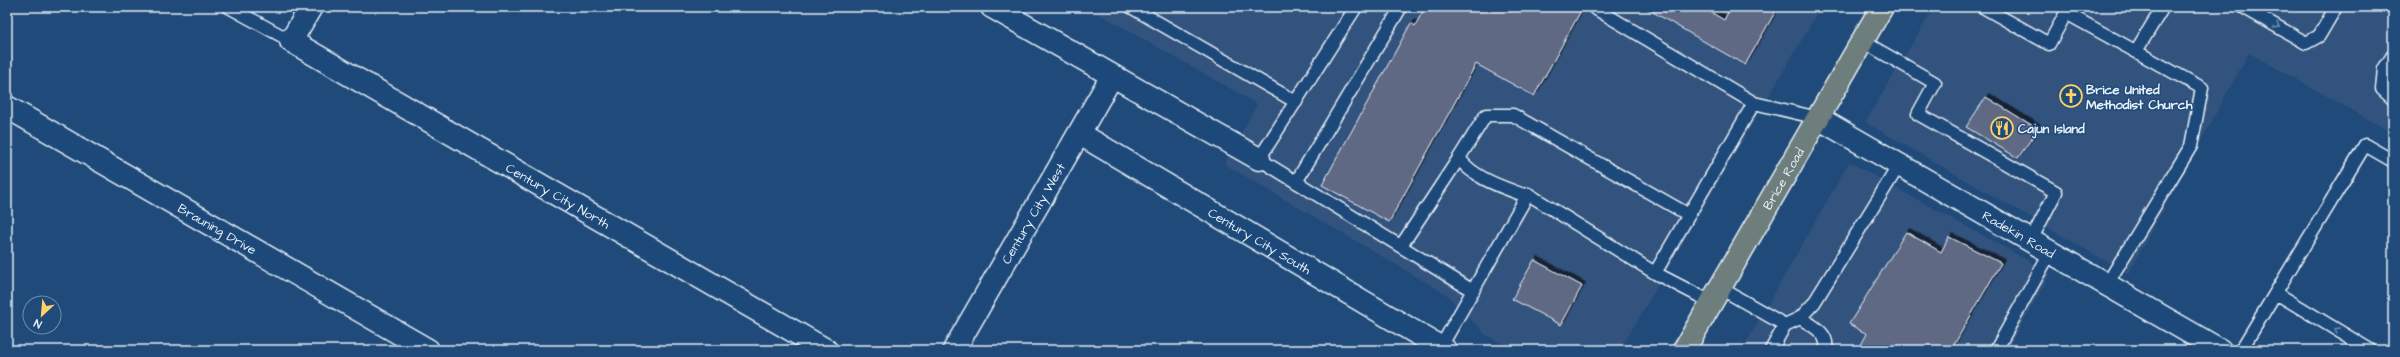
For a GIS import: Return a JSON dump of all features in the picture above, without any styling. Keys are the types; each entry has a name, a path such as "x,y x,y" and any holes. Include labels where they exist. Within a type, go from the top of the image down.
{"main road":[{"name":"Brice Road","path":"1684,350 1882,7"}],"street":[{"path":"291,41 311,7"},
{"path":"992,7 1259,159"},
{"name":"Century City North","path":"291,41 826,350"},
{"name":"Century City West","path":"954,350 1080,134 1112,76"},
{"name":"Brauning Drive","path":"7,107 428,350"},
{"name":"Radekin Road","path":"1818,118 2051,251 2220,350"},
{"name":"Century City South","path":"1080,134 1445,349"}],"lane":[{"path":"228,7 291,41"},
{"path":"1131,7 1296,102"},
{"path":"1356,7 1259,159 1473,291"},
{"path":"1296,182 1401,7"},
{"path":"1593,7 1754,103 1818,118"},
{"path":"1983,7 2049,44 2066,13 2202,88 2191,146 2107,284"},
{"path":"2136,51 2163,7"},
{"path":"2243,7 2306,43 2319,36 2336,7"},
{"path":"1862,41 1935,82 1918,114 2056,192 2031,240"},
{"path":"2393,55 2384,70 2382,90 2393,99"},
{"path":"1656,273 1754,103"},
{"path":"1401,246 1486,115 1513,115 1689,215"},
{"path":"2241,350 2366,145 2393,161"},
{"path":"1459,158 1466,167 1491,182 1526,196 1528,194 1656,273 1716,295 1785,325"},
{"path":"1771,350 1785,325 1800,318 1814,304 1899,165"},
{"path":"1445,349 1473,291 1526,196"},
{"path":"1996,350 2051,251"},
{"path":"2276,293 2370,350"},
{"path":"1800,318 1820,330 1827,343 1826,350"}],"shaded area":[{"path":"1087,7 1821,7 1620,350 1514,350 1486,335 1446,294 1224,164 1257,104"},
{"path":"1934,7 2393,7 2393,133 2249,53 2128,274 1865,122"},
{"path":"1849,162 2051,273 2007,350 1742,350"}],"building":[{"path":"1425,7 1583,7 1534,96 1476,64 1389,222 1322,185 1411,23 1415,26"},
{"path":"1644,7 1702,7 1724,20 1731,7 1778,7 1745,65"},
{"name":"Cajun Island","path":"1986,97 2038,129 2018,158 1966,127"},
{"path":"1906,232 1941,252 1949,237 2001,263 1951,350 1858,350 1867,334 1849,324"},
{"path":"1534,260 1582,286 1561,325 1512,299"}],"place":[{"name":"Brice United Methodist Church","path":"2071,96"},
{"name":"Cajun Island","path":"2002,128"}]}
